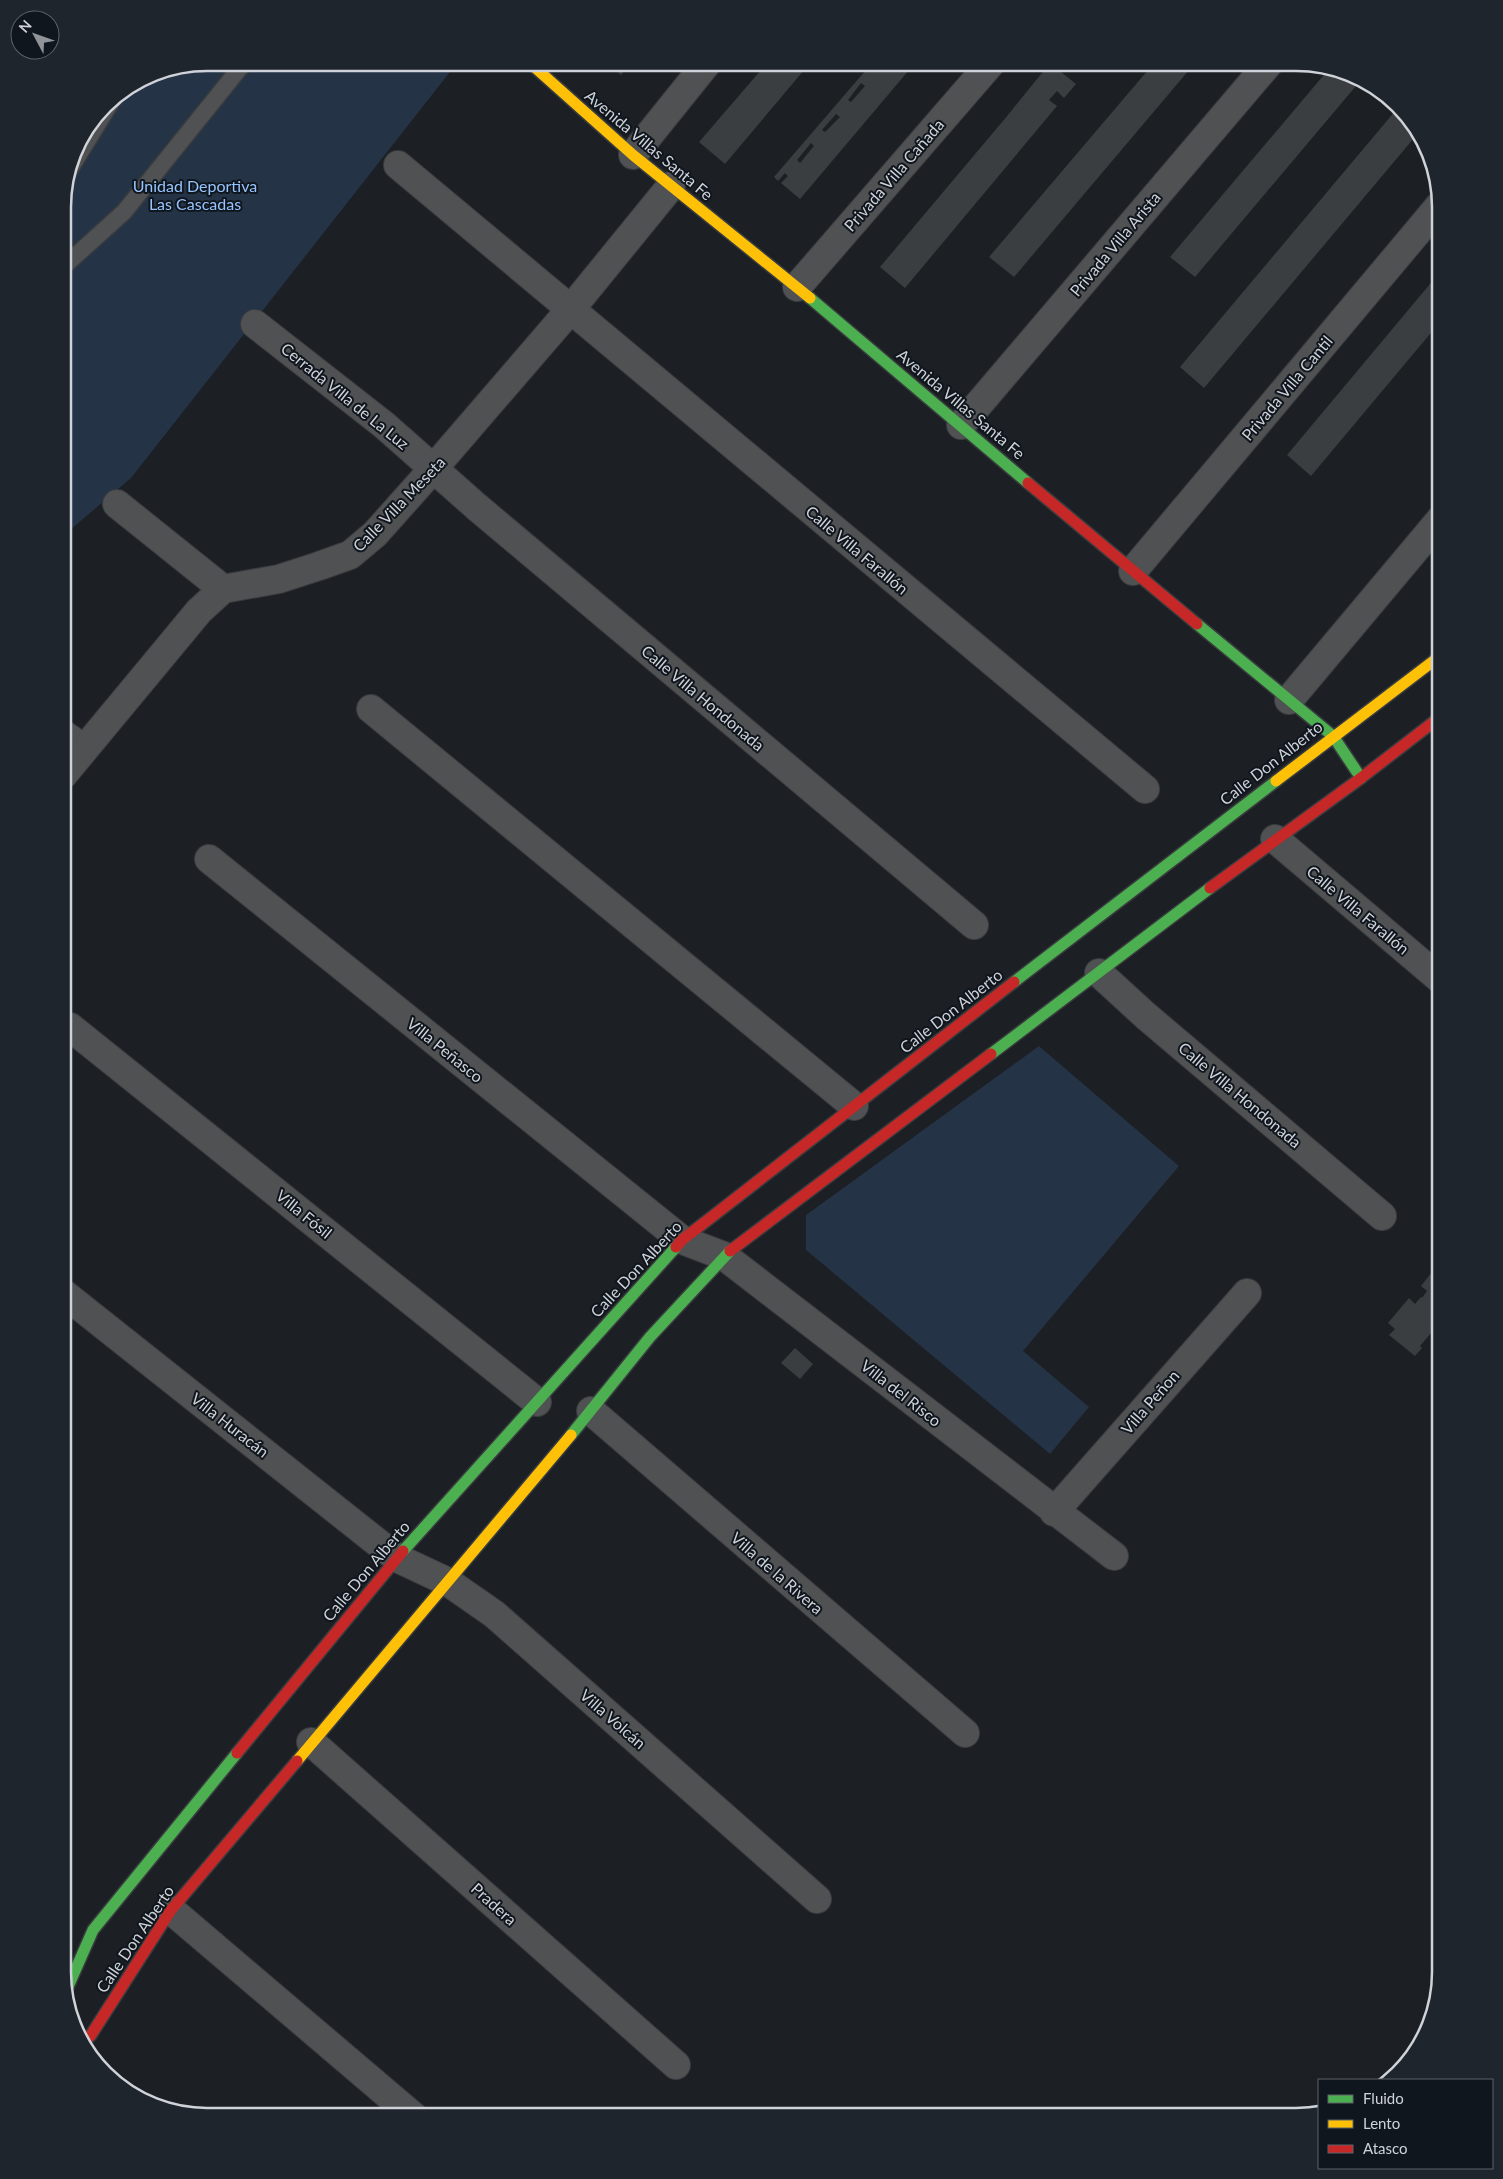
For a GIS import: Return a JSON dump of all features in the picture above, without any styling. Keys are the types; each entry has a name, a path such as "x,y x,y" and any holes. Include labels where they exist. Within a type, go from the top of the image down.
{"street":[{"name":"Avenida Villas Santa Fe","path":"539,71 632,155 797,287 1133,571 1333,736 1361,778"},
{"path":"632,155 700,71"},
{"name":"Privada Villa Cañada","path":"797,287 983,72"},
{"name":"Privada Villa Arista","path":"961,425 1261,72"},
{"path":"398,165 570,310"},
{"name":"Calle Villa Meseta","path":"223,589 279,579 350,555 375,534 570,310 671,186"},
{"name":"Privada Villa Cantil","path":"1133,571 1432,215"},
{"name":"Calle Villa Farallón","path":"570,310 1145,789"},
{"name":"Cerrada Villa de La Luz","path":"255,324 384,425 433,469"},
{"name":"Calle Villa Hondonada","path":"433,469 974,925"},
{"path":"73,742 199,611 223,589 117,504"},
{"path":"1289,700 1432,530"},
{"name":"Calle Don Alberto","path":"71,1979 89,1939 132,1880 397,1558 682,1240 1333,736 1432,662"},
{"path":"371,709 854,1106"},
{"name":"Calle Don Alberto","path":"88,2037 108,2009 171,1910 591,1411 650,1337 724,1256 1275,839 1361,778 1432,723"},
{"name":"Calle Villa Farallón","path":"1275,839 1432,972"},
{"name":"Villa Peñasco","path":"209,859 682,1240"},
{"name":"Calle Villa Hondonada","path":"1099,973 1146,1016 1382,1216"},
{"name":"Villa Fósil","path":"72,1028 537,1402"},
{"name":"Villa del Risco","path":"682,1240 724,1256 1054,1512 1114,1556"},
{"name":"Villa Peñon","path":"1054,1512 1247,1293"},
{"name":"Villa Huracán","path":"71,1300 397,1558"},
{"name":"Villa de la Rivera","path":"591,1411 965,1734"},
{"name":"Villa Volcán","path":"397,1558 448,1582 494,1614 817,1899"},
{"name":"Pradera","path":"311,1742 676,2065"},
{"path":"171,1910 403,2107"}],"lane":[{"path":"72,259 124,212 237,71"}],"green space":[{"name":"Unidad Deportiva Las Cascadas","path":"451,71 131,478 72,528 72,198 76,172 82,155 99,124 124,99 139,89 164,78 190,72"},
{"path":"1039,1046 1179,1166 1023,1351 1089,1407 1050,1454 806,1250 806,1215"}],"building":[{"path":"760,72 803,72 725,164 699,142"},
{"path":"865,72 908,72 800,199 781,183 788,176 785,173 778,181 774,177","holes":["861,83 865,86 851,102 848,100","836,114 840,117 825,132 822,130","811,143 814,146 800,163 797,160"]},
{"path":"1043,72 1061,72 1076,84 1064,98 1057,91 1049,100 1057,106 905,288 880,267"},
{"path":"1146,72 1187,72 1014,277 989,257"},
{"path":"1324,74 1356,86 1195,277 1170,257"},
{"path":"1394,113 1414,138 1204,388 1180,367"},
{"path":"1432,282 1432,332 1311,476 1287,455"},
{"path":"1432,1272 1432,1332 1420,1346 1422,1348 1415,1356 1389,1335 1395,1329 1388,1323 1409,1298 1415,1304 1422,1298 1427,1291 1421,1286"},
{"path":"795,1348 813,1364 800,1379 781,1363"}],"traffic: fast":[{"path":"810,298 1028,483"},
{"path":"1197,624 1333,736 1361,778"},
{"path":"1014,982 1276,781"},
{"path":"991,1054 1210,888"},
{"path":"403,1551 676,1247"},
{"path":"571,1435 650,1337 730,1251"},
{"path":"71,1979 93,1930 237,1753"}],"traffic: slow":[{"path":"539,71 633,155 810,298"},
{"path":"1276,781 1432,662"},
{"path":"297,1761 571,1435"}],"traffic: jam":[{"path":"1028,483 1197,624"},
{"path":"1210,888 1361,778 1432,723"},
{"path":"676,1247 682,1240 1014,982"},
{"path":"730,1251 991,1054"},
{"path":"237,1753 403,1551"},
{"path":"88,2038 171,1910 297,1761"}]}
